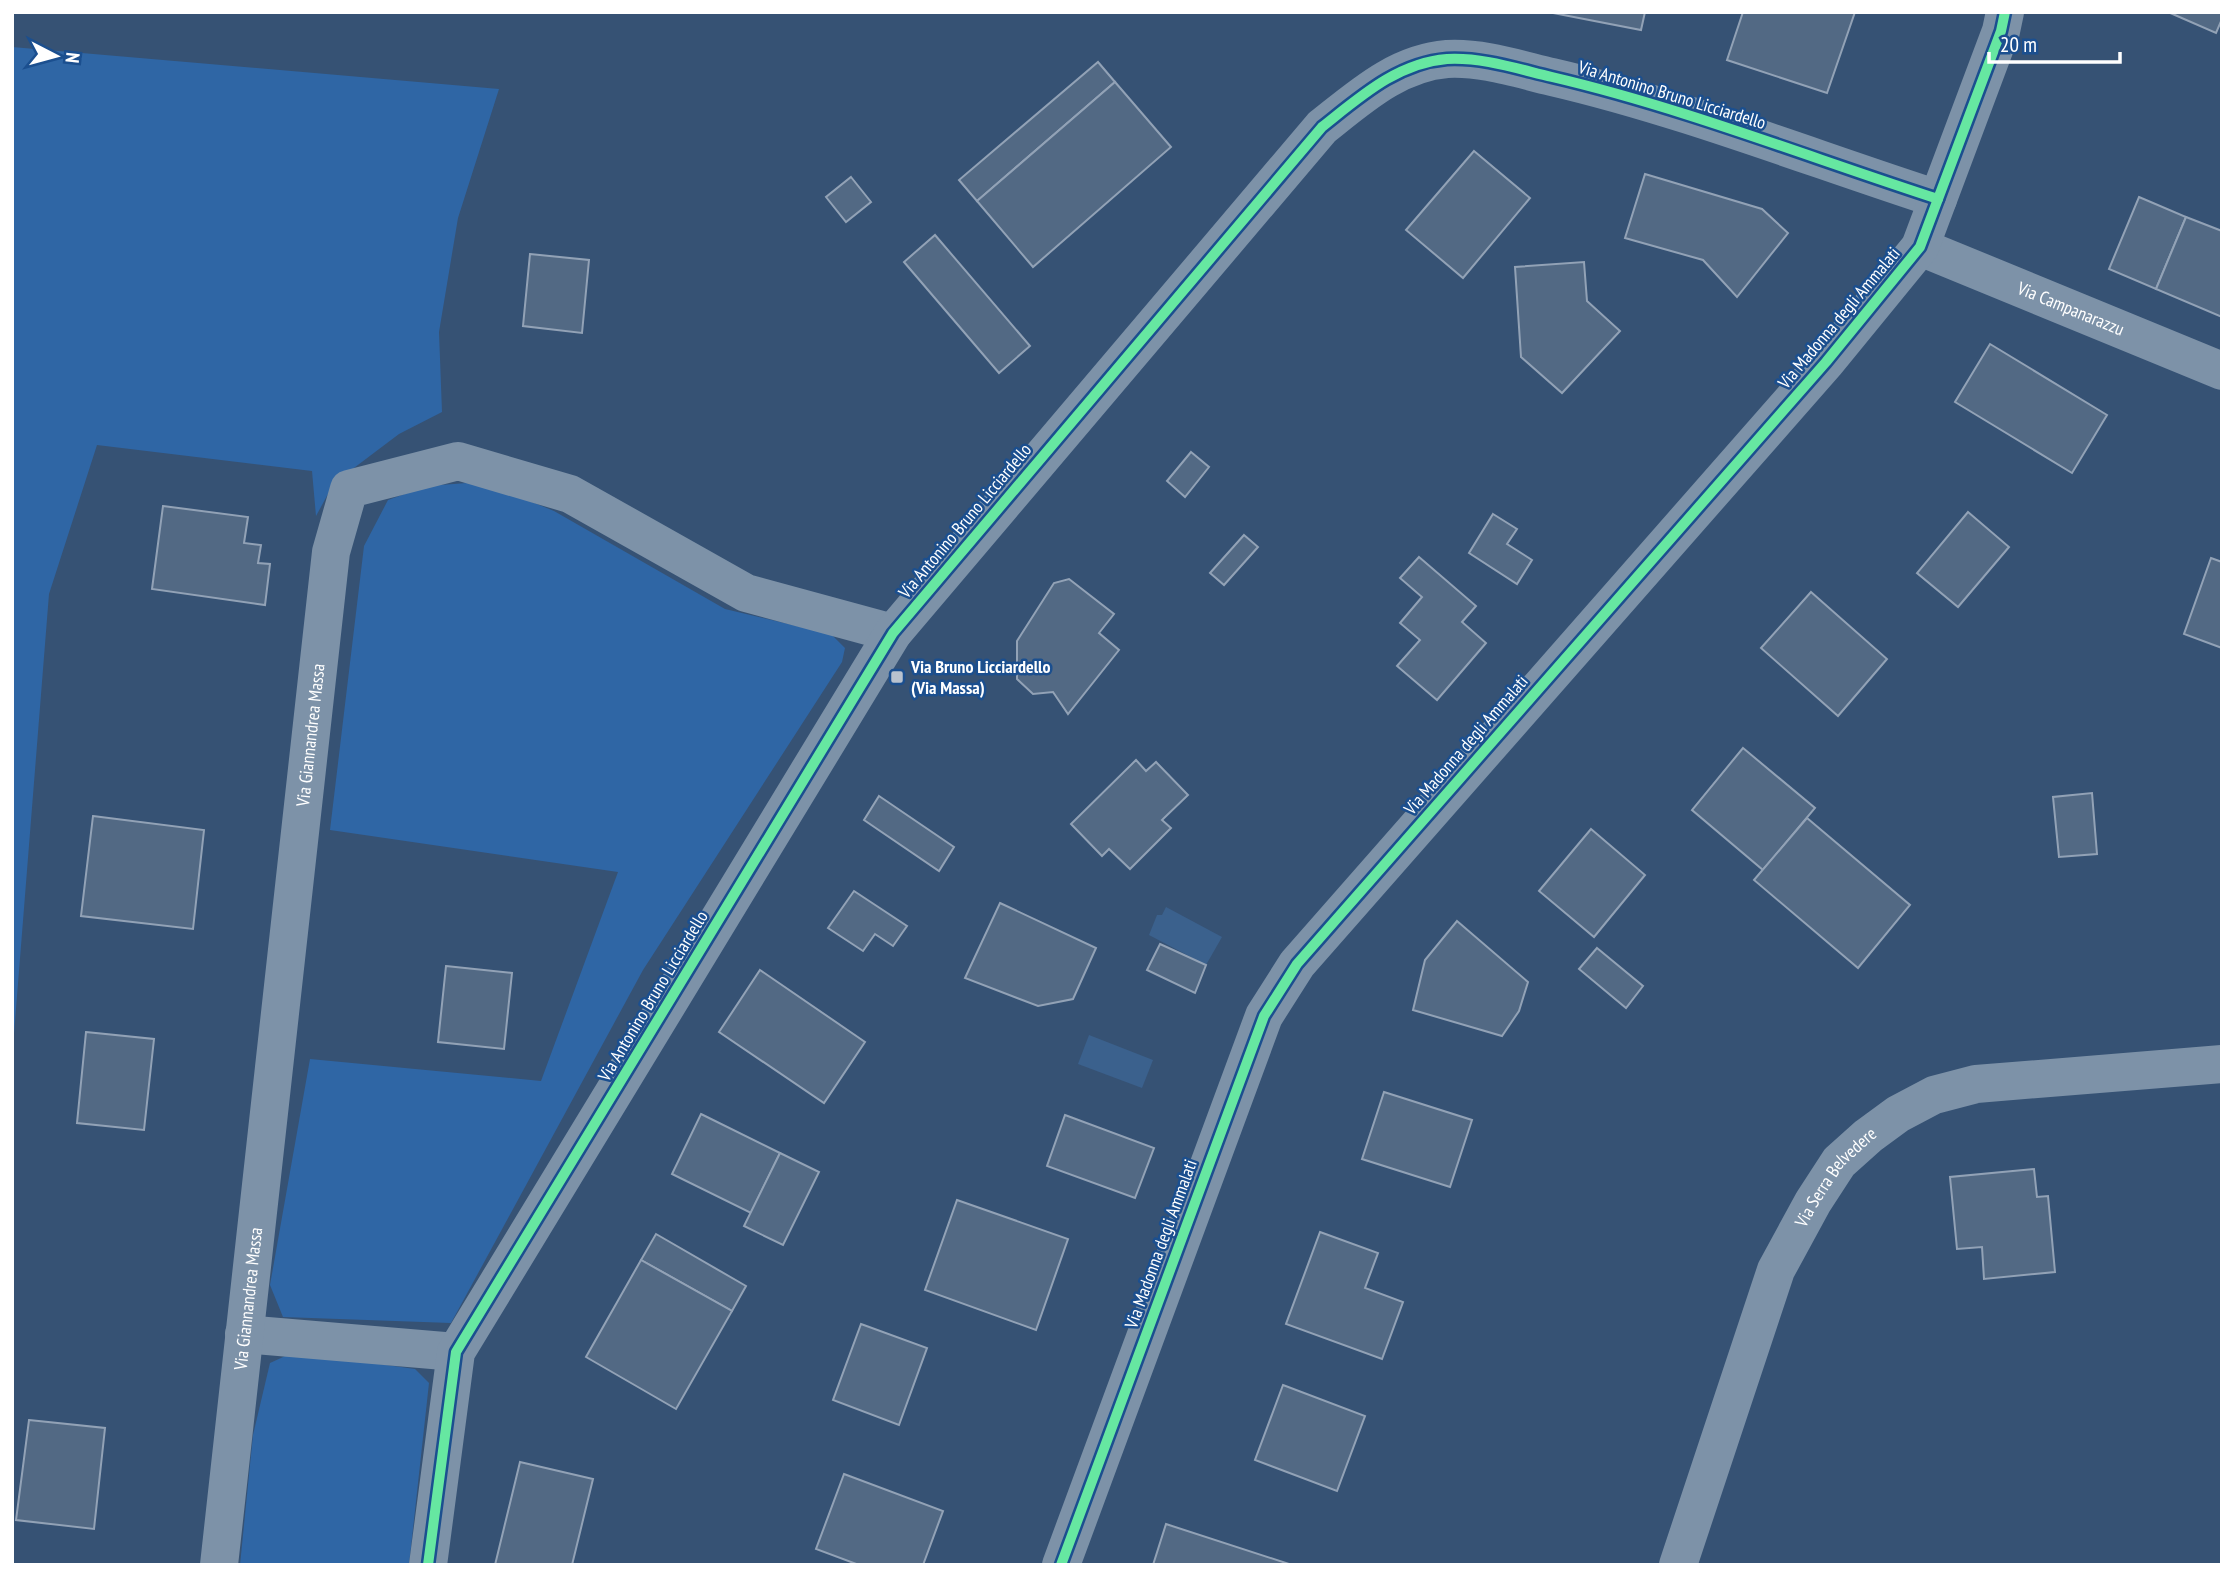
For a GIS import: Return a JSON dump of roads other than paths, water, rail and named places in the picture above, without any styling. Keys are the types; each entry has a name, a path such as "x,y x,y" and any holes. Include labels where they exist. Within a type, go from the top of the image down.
{"street":[{"name":"Via Madonna degli Ammalati","path":"1061,1565 1264,1016 1297,964 1826,362 1920,247 2001,31 2005,12"},
{"name":"Via Antonino Bruno Licciardello","path":"428,1565 456,1352 893,633 1322,127 1368,91 1406,68 1446,59 1486,61 1607,89 1938,199"},
{"name":"Via Campanarazzu","path":"1920,247 2222,371"},
{"name":"Via Giannandrea Massa","path":"219,1565 331,552 349,489 458,461 570,494 746,593 893,633"},
{"name":"Via Serra Belvedere","path":"1678,1565 1776,1270 1813,1202 1839,1162 1898,1114 1934,1095 1976,1084 2222,1064"},
{"path":"244,1334 456,1352"}],"place":[{"name":"Via Bruno Licciardello (Via Massa)","path":"897,677"}]}
